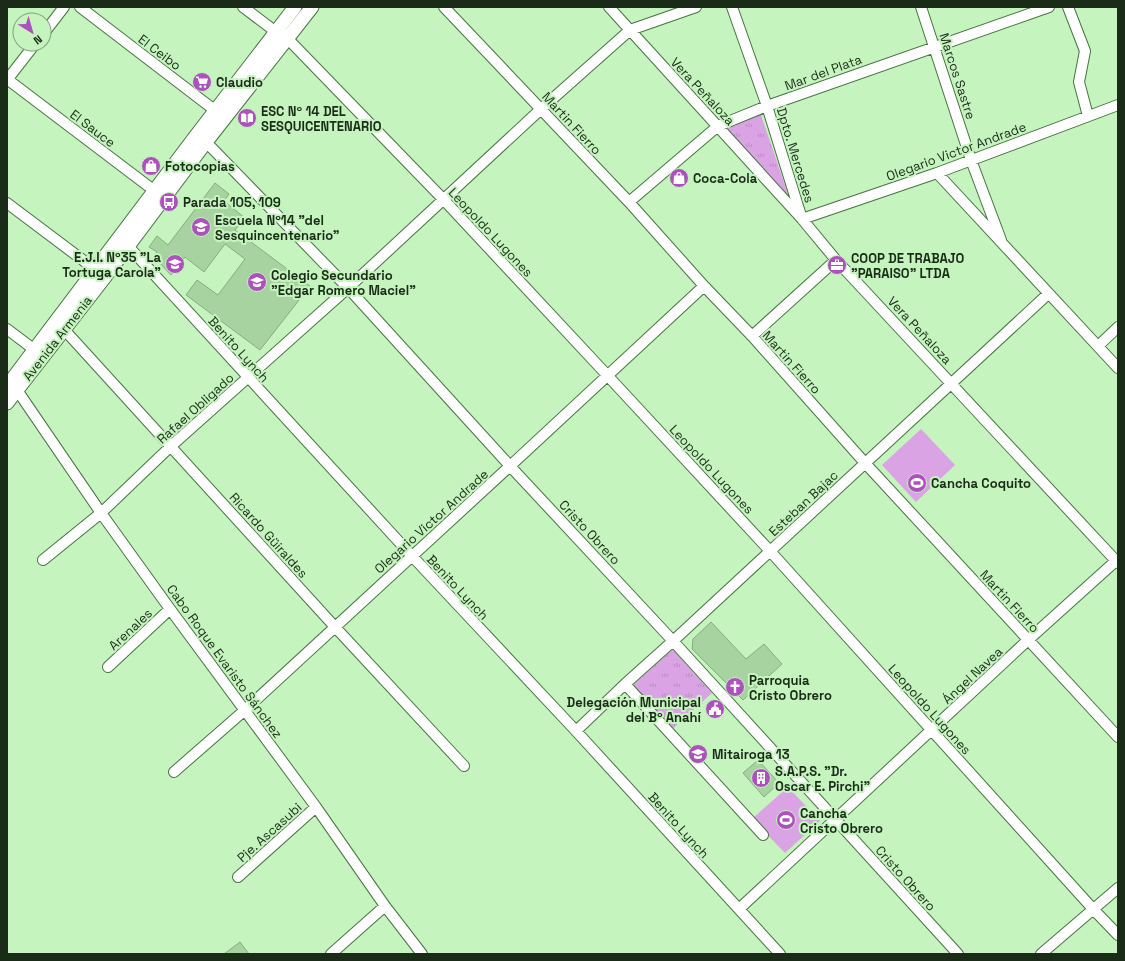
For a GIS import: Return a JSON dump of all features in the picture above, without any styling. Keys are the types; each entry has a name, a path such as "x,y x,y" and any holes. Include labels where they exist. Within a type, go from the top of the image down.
{"main road":[{"name":"Avenida Armenia","path":"282,35 295,7"},
{"name":"Avenida Armenia","path":"7,403 11,387 100,273 200,139 282,35 312,7"}],"street":[{"path":"52,23 64,7"},
{"name":"El Ceibo","path":"80,7 220,114"},
{"name":"Leopoldo Lugones","path":"243,7 282,35 443,199 770,551 1118,935"},
{"name":"Martin Fierro","path":"444,7 629,202 704,286 752,336 865,463 1028,640 1116,731"},
{"name":"Vera Peñaloza","path":"609,7 802,219 836,260 1117,561"},
{"name":"Rafael Obligado","path":"43,560 101,513 170,447 348,288 541,109 630,30 696,7"},
{"name":"Dpto. Mercedes","path":"732,7 767,106 802,219"},
{"name":"Marcos Sastre","path":"922,7 971,160 1002,244"},
{"name":"Mar del Plata","path":"629,202 718,126 767,106 1049,7"},
{"path":"1068,7 1085,51 1079,82 1088,116"},
{"path":"7,80 29,52"},
{"name":"El Sauce","path":"7,80 159,194"},
{"name":"Olegario Victor Andrade","path":"802,219 936,173 1118,105"},
{"name":"Cristo Obrero","path":"200,139 348,288 510,466 673,641 958,954"},
{"name":"Marcos Sastre","path":"936,173 1118,368"},
{"path":"7,203 100,273"},
{"name":"Benito Lynch","path":"123,242 412,556 576,731 780,954"},
{"path":"752,336 836,260"},
{"name":"Olegario Victor Andrade","path":"174,772 245,710 704,286"},
{"name":"Esteban Bajac","path":"576,731 951,382 1048,294"},
{"name":"Ricardo Güiraldes","path":"60,325 170,447 464,766"},
{"path":"1098,346 1118,327"},
{"path":"7,329 38,353"},
{"name":"Cabo Roque Evaristo Sánchez","path":"11,387 170,609 422,954"},
{"name":"Ángel Navea","path":"739,910 1028,640 1117,561"},
{"name":"Arenales","path":"108,667 170,609"},
{"path":"625,684 763,835"},
{"name":"Pje. Ascasubi","path":"238,877 316,807"},
{"path":"1041,954 1118,888"},
{"path":"331,954 386,906"}],"green space":[{"path":"760,112 791,203 726,129"},
{"name":"Cancha Coquito","path":"921,429 955,465 916,502 882,465"},
{"path":"673,649 712,693 670,731 631,687"},
{"name":"Cancha Cristo Obrero","path":"788,787 820,821 785,853 752,819"}],"building":[{"path":"215,183 229,194 224,201 245,218 235,230 310,286 260,350 186,295 197,280 218,295 245,259 225,244 204,272 185,257 171,275 154,257 157,252 149,247 157,236 168,245"},
{"name":"Parroquia Cristo Obrero","path":"711,622 746,659 764,644 782,664 743,700 692,649 693,639"},
{"name":"S.A.P.S. \"Dr. Oscar E. Pirchi\"","path":"758,760 779,783 764,797 743,773"},
{"path":"240,942 249,954 224,954"}],"place":[{"name":"Claudio","path":"202,82"},
{"name":"ESC Nº 14 DEL SESQUICENTENARIO","path":"247,118"},
{"name":"Fotocopias","path":"151,166"},
{"name":"Coca-Cola","path":"679,178"},
{"name":"Parada 105, 109","path":"169,202"},
{"name":"Escuela Nº14 \"del Sesquincentenario\"","path":"201,227"},
{"name":"E.J.I. Nº35 \"La Tortuga Carola\"","path":"175,264"},
{"name":"COOP DE TRABAJO \"PARAISO\" LTDA","path":"837,265"},
{"name":"Colegio Secundario \"Edgar Romero Maciel\"","path":"257,282"},
{"name":"Cancha Coquito","path":"917,483"},
{"name":"Parroquia Cristo Obrero","path":"735,687"},
{"name":"Delegación Municipal del Bº Anahí","path":"715,709"},
{"name":"Mitairoga 13","path":"698,754"},
{"name":"S.A.P.S. \"Dr. Oscar E. Pirchi\"","path":"761,778"},
{"name":"Cancha Cristo Obrero","path":"786,820"}]}
